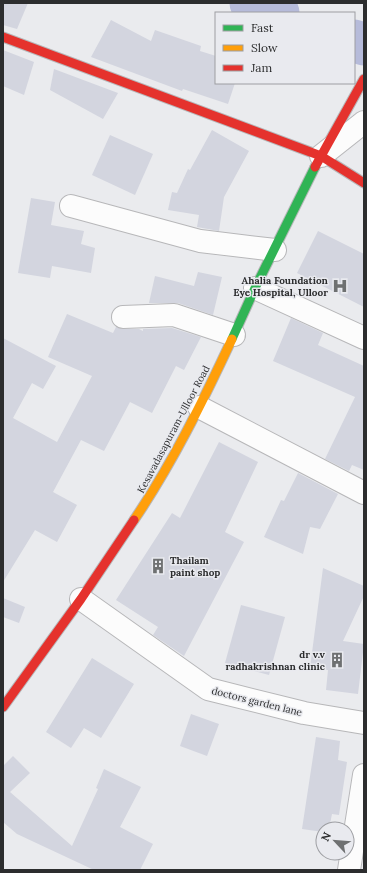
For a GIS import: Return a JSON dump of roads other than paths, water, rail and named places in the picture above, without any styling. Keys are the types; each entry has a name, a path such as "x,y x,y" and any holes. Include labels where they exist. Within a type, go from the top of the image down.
{"main road":[{"path":"3,37 321,156 364,183"},
{"name":"Kesavadasapuram-Ulloor Road","path":"3,707 57,630 81,599 152,494 210,387 255,288 321,156 364,79"}],"street":[{"path":"321,156 364,122"},
{"path":"71,206 200,241 275,250"},
{"path":"255,288 364,338"},
{"path":"123,317 174,315 234,335"},
{"path":"199,407 364,493"},
{"name":"doctors garden lane","path":"81,599 208,689 304,713 364,723"},
{"path":"349,870 364,775"}],"waterway":[{"path":"251,3 275,12"},
{"path":"355,41 364,44"}],"place":[{"name":"Ahalia Foundation Eye Hospital, Ulloor","path":"340,286"},
{"name":"Thailam paint shop","path":"158,566"},
{"name":"dr v.v radhakrishnan clinic","path":"337,660"}]}
